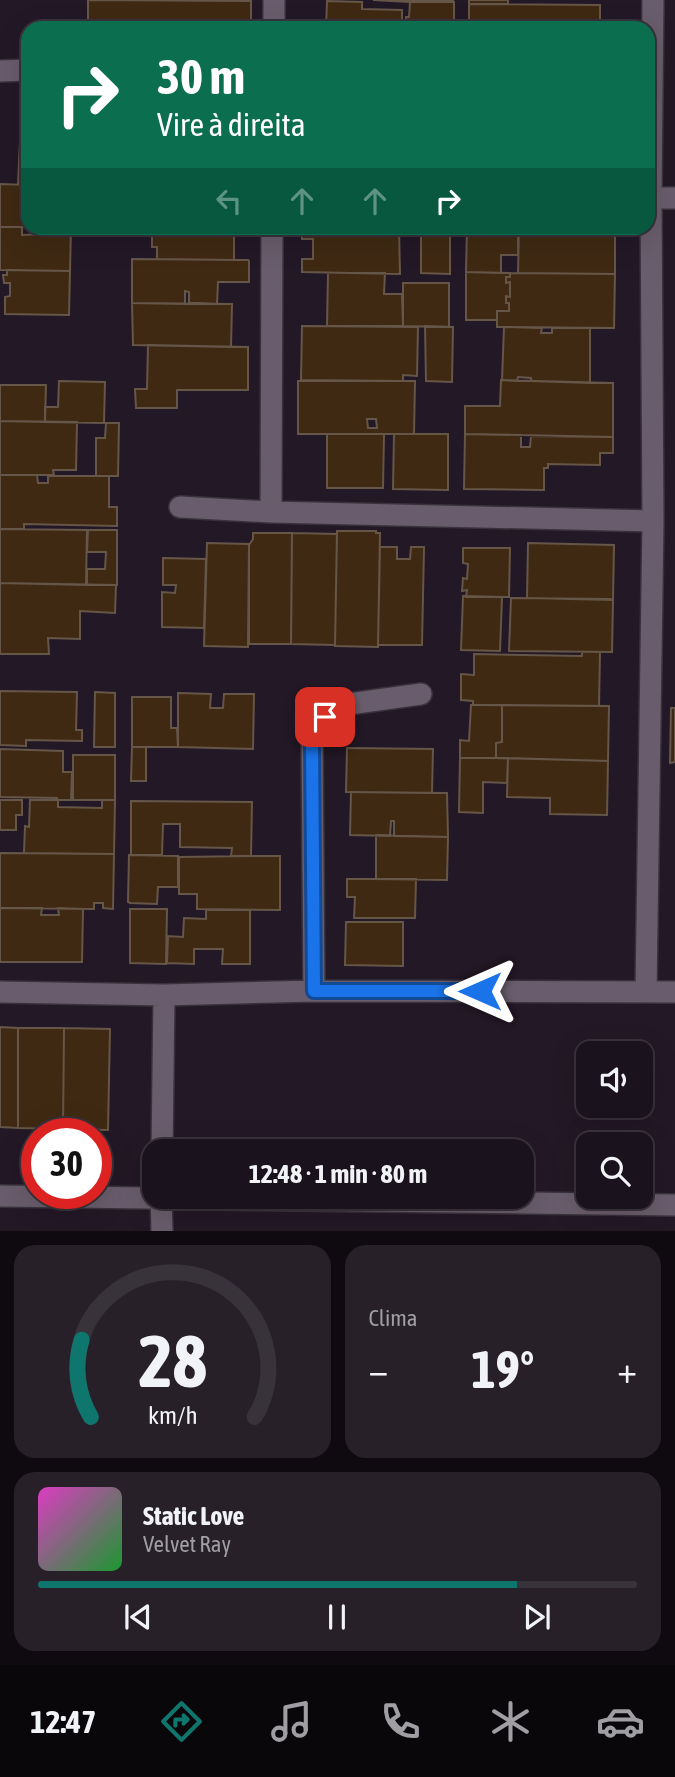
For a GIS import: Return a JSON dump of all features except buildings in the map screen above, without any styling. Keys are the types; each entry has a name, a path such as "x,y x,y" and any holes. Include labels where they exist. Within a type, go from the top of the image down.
{"street":[{"path":"274,0 274,21"},
{"path":"653,0 653,21"},
{"path":"0,71 21,70"},
{"path":"655,198 675,198"},
{"path":"271,512 272,235"},
{"path":"646,992 653,522 649,235"},
{"path":"180,507 271,512 653,522"},
{"path":"314,991 312,741 325,717 349,704 421,694"},
{"path":"0,992 164,995 314,991 675,992"},
{"path":"162,1139 164,995"},
{"path":"0,1196 142,1198"},
{"path":"534,1203 675,1205"},
{"path":"161,1209 162,1231"}],"route":[{"path":"325,717 312,741 314,991 480,991"}]}
